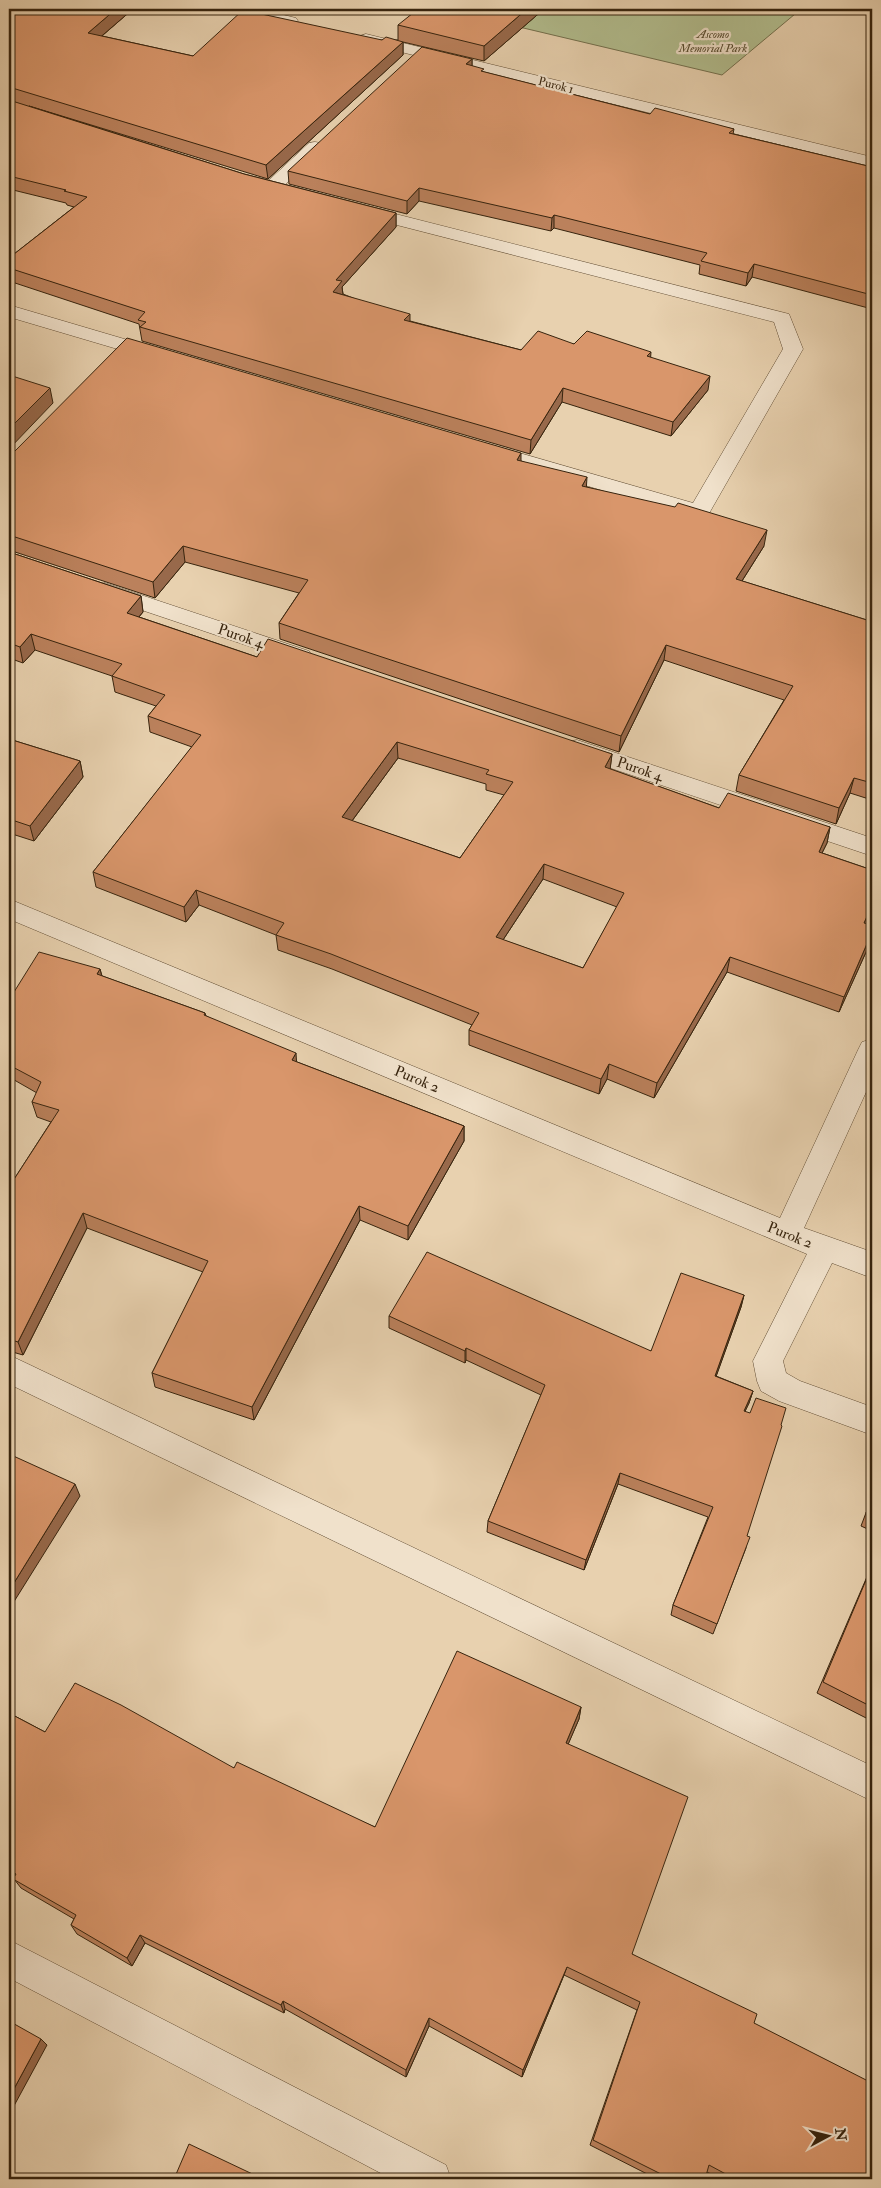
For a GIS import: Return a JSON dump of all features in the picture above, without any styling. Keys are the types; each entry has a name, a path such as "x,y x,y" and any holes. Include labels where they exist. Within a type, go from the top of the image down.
{"street":[{"path":"240,9 305,25"},
{"name":"Purok 1","path":"350,35 872,162"},
{"path":"405,66 420,52"},
{"path":"272,187 331,133"},
{"path":"252,182 291,192"},
{"path":"339,204 782,318 793,348 699,512 470,445"},
{"path":"9,311 118,352 173,359"},
{"name":"Purok 4","path":"84,583 318,662"},
{"name":"Purok 4","path":"553,740 872,848"},
{"name":"Purok 2","path":"9,909 787,1234 872,1265"},
{"path":"787,1234 872,1050"},
{"path":"825,1248 768,1361 772,1381 790,1391 872,1421"},
{"path":"9,1369 872,1784"},
{"path":"9,1958 432,2179"}],"green space":[{"name":"Ascomo Memorial Park","path":"443,9 801,9 722,75"}],"building":[{"path":"9,9 116,9 88,33 193,56 243,10 382,40 386,37 403,42 266,165 9,87"},
{"path":"418,9 527,9 484,46 398,25"},
{"path":"422,47 472,59 466,64 484,69 481,71 650,114 655,108 734,129 729,133 872,167 872,295 754,264 748,273 701,261 707,253 554,215 552,218 419,188 407,201 288,171"},
{"path":"9,100 244,174 396,213 336,280 342,281 333,292 410,314 404,320 521,350 538,331 574,344 587,331 651,352 647,356 710,376 673,422 563,388 531,440 140,327 146,322 138,320 145,312 9,268 9,258 87,197 9,176"},
{"path":"127,338 521,453 517,460 587,477 582,486 675,507 678,503 767,530 736,579 870,621 872,617 872,783 854,778 839,808 739,775 793,686 666,645 621,736 279,623 308,580 183,546 153,582 9,535 9,454 14,452"},
{"path":"9,375 50,388 9,429"},
{"path":"9,552 141,596 127,613 257,657 268,639 612,754 605,767 719,808 728,793 830,827 819,852 872,870 872,905 864,923 872,925 872,932 844,997 730,957 657,1083 609,1064 601,1079 469,1030 479,1013 331,954 276,935 284,923 196,890 184,907 93,872 201,735 148,716 165,695 112,676 122,664 31,634 20,647 9,643","holes":["397,742 489,770 486,774 513,782 460,858 342,817","544,864 624,893 583,968 496,937"]},
{"path":"9,739 80,761 30,826 9,819"},
{"path":"39,952 100,969 97,974 205,1013 204,1015 296,1053 292,1060 464,1126 408,1226 359,1206 252,1407 152,1373 208,1261 83,1213 18,1342 9,1339 9,1187 59,1110 32,1102 41,1082 9,1065 9,1000"},
{"path":"427,1252 651,1351 681,1273 744,1295 715,1376 753,1391 744,1411 750,1413 756,1398 786,1408 747,1536 750,1537 717,1624 673,1605 713,1507 620,1473 586,1560 488,1521 545,1385 466,1348 465,1351 389,1316"},
{"path":"9,1454 75,1484 9,1591"},
{"path":"872,1499 872,1516 866,1513"},
{"path":"872,1566 872,1707 823,1682"},
{"path":"457,1651 581,1707 566,1743 688,1797 632,1954 757,2014 754,2023 872,2083 872,2179 735,2179 709,2165 705,2179 671,2179 593,2140 640,2002 567,1967 523,2070 429,2018 406,2070 283,2001 281,2005 140,1935 127,1958 71,1925 76,1915 13,1879 16,1874 9,1870 9,1713 45,1732 75,1683 121,1705 234,1768 237,1762 375,1827"},
{"path":"9,2021 41,2039 9,2098"},
{"path":"189,2144 263,2179 174,2179"}]}
